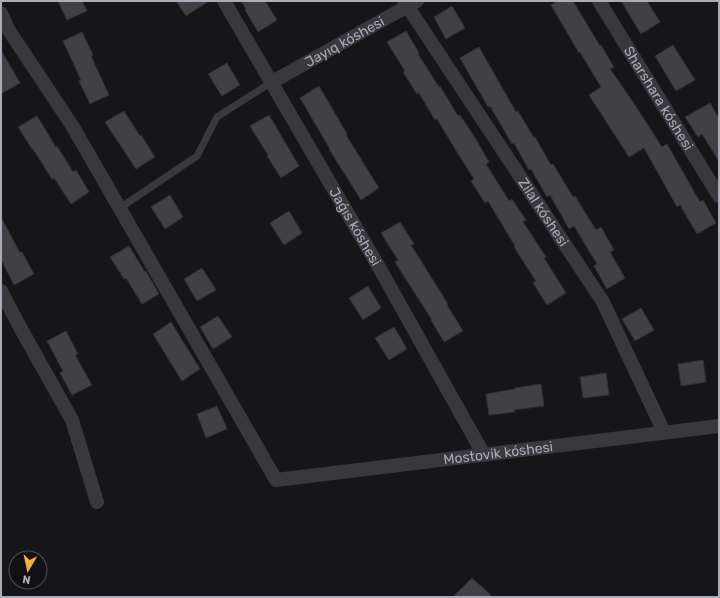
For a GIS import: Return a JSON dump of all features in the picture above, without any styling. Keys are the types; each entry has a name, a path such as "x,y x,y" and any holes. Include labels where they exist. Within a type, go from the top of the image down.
{"street":[{"name":"Jaǵıs kóshesi","path":"224,1 384,276 484,454"},
{"name":"Sharshara kóshesi","path":"599,1 719,196"},
{"name":"Jayıq kóshesi","path":"272,82 410,3"},
{"name":"Zilal kóshesi","path":"410,3 603,302 664,432"},
{"path":"1,12 8,29 73,127 120,208"},
{"name":"Mostovik kóshesi","path":"120,208 276,480 719,426"},
{"path":"1,291 72,420 97,502"}],"lane":[{"path":"120,208 197,156 217,117 272,82"}],"building":[{"path":"58,1 82,1 87,11 67,20"},
{"path":"176,1 209,1 186,16"},
{"path":"241,1 265,1 277,20 258,32"},
{"path":"558,1 573,1 614,67 610,69 662,147 667,144 700,202 703,200 716,223 697,234 680,205 677,207 644,148 629,157 589,95 601,87 551,5"},
{"path":"621,1 647,1 660,22 641,34"},
{"path":"452,6 465,28 446,39 434,17"},
{"path":"406,31 419,53 418,54 439,87 440,86 458,116 460,115 474,136 489,162 486,164 509,201 512,199 526,220 523,222 546,257 544,258 566,293 547,305 533,283 536,281 514,247 515,246 488,201 485,203 471,181 474,179 437,119 435,120 419,93 417,94 403,72 405,71 387,42"},
{"path":"82,32 109,95 90,104 63,41"},
{"path":"673,45 695,80 676,91 655,56"},
{"path":"479,47 516,112 518,111 551,165 553,164 573,197 575,196 596,230 601,227 614,250 610,252 625,278 607,289 594,266 597,264 574,226 569,229 550,195 547,197 531,169 529,170 514,143 512,144 490,106 488,107 460,58"},
{"path":"1,50 20,83 1,94"},
{"path":"227,63 240,85 222,96 208,74"},
{"path":"319,86 347,134 346,135 379,188 361,200 329,149 300,98"},
{"path":"710,103 719,119 719,161 702,134 698,137 685,117"},
{"path":"124,111 155,157 136,169 105,122"},
{"path":"269,115 299,166 281,178 250,126"},
{"path":"37,116 73,172 76,170 89,192 71,204 54,178 52,179 18,127"},
{"path":"170,195 183,217 165,229 151,207"},
{"path":"289,211 302,233 284,245 270,223"},
{"path":"1,217 20,253 22,252 34,274 14,285 1,259"},
{"path":"400,222 414,244 411,245 463,331 444,342 432,320 395,262 398,260 381,233"},
{"path":"129,246 159,294 142,304 126,278 124,279 110,257"},
{"path":"202,268 216,290 197,301 184,279"},
{"path":"368,286 381,308 363,320 349,298"},
{"path":"641,308 654,330 635,341 622,319"},
{"path":"218,316 232,337 213,349 200,327"},
{"path":"171,322 200,369 182,381 153,334"},
{"path":"394,327 407,349 389,360 375,338"},
{"path":"66,331 78,354 75,355 92,385 72,395 60,373 63,371 47,341"},
{"path":"703,360 706,382 681,386 678,364"},
{"path":"606,373 609,395 583,398 580,377"},
{"path":"541,384 544,406 514,410 515,412 489,415 486,394"},
{"path":"217,406 227,429 206,438 197,414"},
{"path":"472,578 493,597 453,597"}]}
